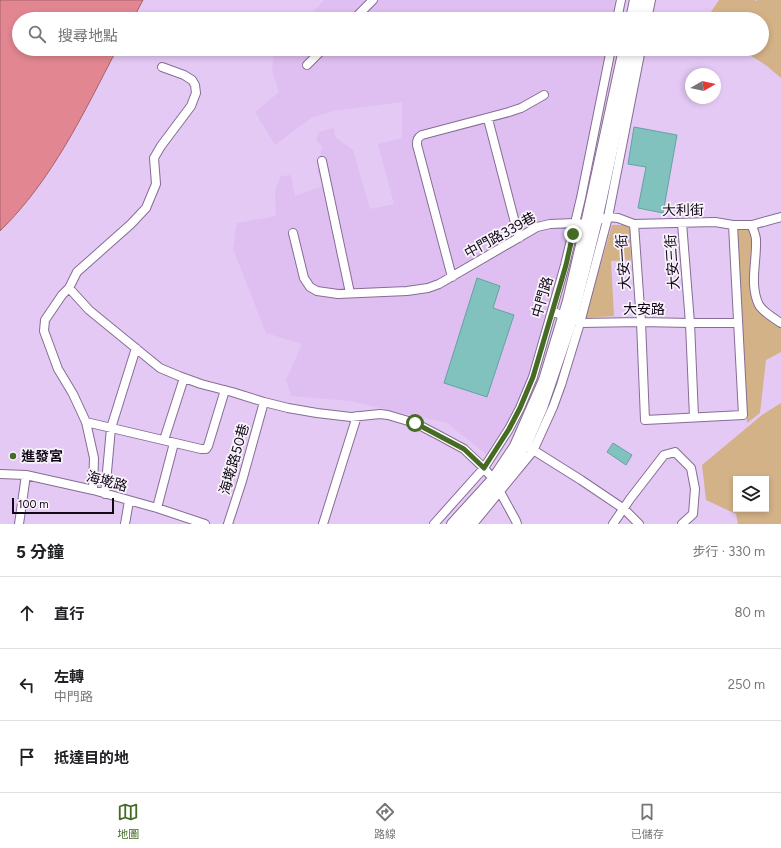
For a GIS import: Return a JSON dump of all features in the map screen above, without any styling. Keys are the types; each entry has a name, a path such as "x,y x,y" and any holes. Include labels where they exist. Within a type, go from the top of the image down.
{"main road":[{"path":"632,12 635,0"},
{"path":"642,12 645,0"},
{"name":"中門路","path":"452,524 496,486 516,446 544,380 572,320 568,301 586,224 626,82 624,56"},
{"name":"中門路","path":"464,524 530,448 572,320 597,220 632,56"}],"street":[{"path":"361,12 373,0"},
{"path":"618,12 621,0"},
{"path":"648,12 651,0"},
{"path":"307,65 316,56"},
{"name":"中門路","path":"434,524 484,468 509,429 533,377 566,265 610,56"},
{"name":"中門路","path":"572,320 608,217 626,82 638,56"},
{"path":"93,490 94,458 86,422 73,394 58,368 44,331 46,320 62,295 69,288 77,272 131,224 146,208 156,184 154,158 161,146 191,106 196,93 195,85 192,80 184,75 162,67"},
{"path":"604,85 626,82"},
{"path":"452,277 417,145 418,137 521,108 544,95"},
{"path":"488,118 518,238"},
{"path":"322,161 350,293"},
{"name":"中門路339巷","path":"293,233 304,278 310,287 317,291 338,294 407,291 428,288 439,284 537,227 550,224 586,224 608,217"},
{"name":"大利街","path":"608,217 618,218 634,224 715,222 752,225 781,217"},
{"name":"大安三街","path":"682,223 690,323 694,417"},
{"name":"大安一街","path":"634,224 641,322 645,420 694,417"},
{"path":"694,417 743,415 733,224"},
{"path":"752,225 756,239 754,290 760,306 772,318 781,322"},
{"path":"69,288 89,310 160,368 184,378 264,402 303,411 351,417 384,415 415,423 464,449 484,468 496,486 516,521 516,524"},
{"name":"大安路","path":"552,311 572,320 690,323 738,322"},
{"path":"105,494 111,428 136,348"},
{"path":"164,440 184,378"},
{"path":"86,422 206,449 225,390"},
{"name":"海墘路50巷","path":"228,524 242,481 264,402"},
{"path":"323,524 356,416"},
{"path":"158,508 174,443"},
{"path":"530,448 624,509 639,524"},
{"path":"613,524 664,455 675,452 691,468 695,489 693,514 682,524"},
{"name":"海墘路","path":"0,474 26,476 93,490 158,508 205,524"},
{"path":"19,524 26,476"},
{"name":"中門路","path":"473,524 496,486"},
{"path":"125,524 129,501"}],"shaded area":[{"path":"0,0 143,0 137,12 12,12 12,56 113,56 66,145 36,190 0,231"},
{"path":"324,0 615,0 613,12 313,12"},
{"path":"719,0 781,0 781,78 767,66 751,56 769,56 769,12 711,12"},
{"path":"274,56 605,56 571,234 525,385 509,419 486,454 447,423 350,401 291,396 286,380 302,344 266,333 233,249 237,223 276,216 276,187 281,176 291,175 295,196 323,186 317,171 322,147 316,140 319,132 334,128 335,137 353,150 370,209 394,204 378,144 402,138 402,102 333,111 311,118 275,145 255,112 279,92 272,71"},
{"path":"612,225 630,225 631,260 611,261 614,316 585,318"},
{"path":"735,227 751,227 755,239 758,307 781,326 781,352 766,360 760,413 747,423"},
{"path":"781,403 781,524 738,524 736,514 706,500 702,465 762,415"}],"building":[{"path":"634,127 677,135 663,213 638,208 646,167 628,164"},
{"path":"477,278 500,286 493,308 514,315 487,397 444,383"},
{"path":"613,443 632,455 626,465 607,452"}],"place":[{"name":"進發宮","path":"13,456"}],"route":[{"path":"415,423 464,449 484,468 509,429 533,377 566,265 573,234"}]}
